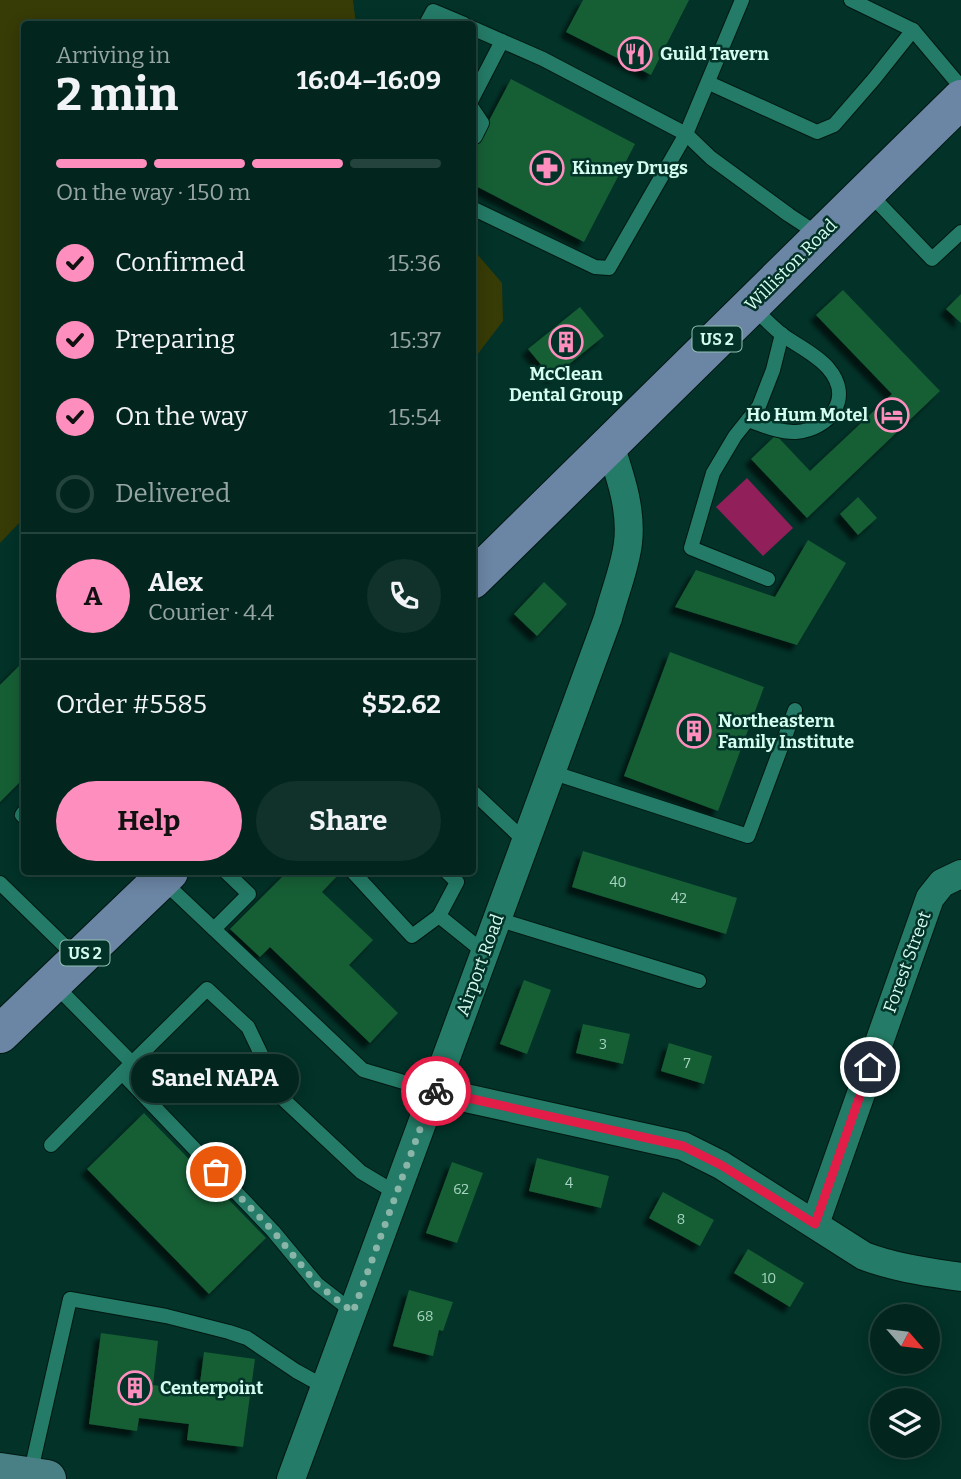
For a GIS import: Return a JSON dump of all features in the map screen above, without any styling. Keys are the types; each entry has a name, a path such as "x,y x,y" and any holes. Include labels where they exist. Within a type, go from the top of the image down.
{"main road":[{"name":"Williston Road","path":"476,576 961,99"},
{"name":"US 2","path":"0,1034 165,875"}],"street":[{"name":"Airport Road","path":"291,1479 608,618 628,543 627,512 622,484 610,445"},
{"name":"Forest Street","path":"815,1224 930,898 942,883 961,874"},
{"path":"434,1091 683,1146 721,1165 838,1241 885,1264 961,1278"}],"lane":[{"path":"476,210 595,267 610,268 686,134 742,0"},
{"path":"851,0 913,30 961,88"},
{"path":"476,30 543,59 686,134 711,158 821,236"},
{"path":"709,83 817,132 834,125 913,30"},
{"path":"476,91 502,41"},
{"path":"476,114 482,123 476,135"},
{"path":"867,191 932,259 961,233"},
{"path":"748,420 794,432 811,429 825,422 836,410 841,396 828,368 782,334 751,305"},
{"path":"768,579 691,548 713,473 735,436 759,406 773,370 782,334"},
{"path":"551,772 748,836 795,710"},
{"path":"476,796 526,842"},
{"path":"165,875 214,929 363,1070 434,1091"},
{"path":"214,929 250,894 229,875"},
{"path":"356,875 412,936 439,916 457,881 450,875"},
{"path":"0,883 65,971 127,1068 317,1284 353,1312"},
{"path":"439,916 485,953"},
{"path":"497,919 699,981"},
{"path":"51,1145 207,989 248,1027 282,1098 361,1172 396,1193"},
{"path":"25,1476 70,1299 166,1316 247,1338 325,1387"}],"green space":[{"path":"0,0 353,0 356,21 21,21 21,521 0,543"},
{"path":"476,253 502,283 503,321 477,355"}],"shaded area":[{"path":"747,478 793,528 763,556 716,507"}],"building":[{"name":"Guild Tavern","path":"583,0 689,0 651,75 566,32"},
{"name":"Kinney Drugs","path":"511,79 635,144 584,242 476,186 476,145"},
{"name":"Ho Hum Motel","path":"843,290 940,391 807,518 751,459 776,435 810,471 892,394 816,315"},
{"path":"961,294 961,323 946,309"},
{"name":"McClean Dental Group","path":"580,307 604,336 552,378 528,349"},
{"path":"858,497 877,518 858,535 840,514"},
{"path":"808,540 846,563 797,645 675,607 696,570 775,597"},
{"path":"544,582 567,604 537,636 514,614"},
{"name":"Northeastern Family Institute","path":"670,652 764,687 718,811 624,776"},
{"path":"21,664 21,781 0,802 0,685"},
{"path":"583,851 737,898 726,934 572,887"},
{"path":"284,875 338,875 322,892 373,940 349,965 398,1013 370,1043 270,947 260,957 230,929"},
{"path":"524,980 551,990 527,1054 500,1044"},
{"path":"583,1024 630,1034 623,1064 576,1053"},
{"path":"669,1043 712,1056 704,1084 661,1071"},
{"path":"144,1113 266,1238 209,1294 87,1169"},
{"path":"537,1158 609,1176 601,1208 529,1191"},
{"path":"452,1162 483,1173 457,1243 426,1233"},
{"path":"663,1192 714,1220 700,1246 649,1218"},
{"path":"748,1249 804,1283 790,1307 734,1273"},
{"path":"409,1290 453,1302 443,1331 439,1330 433,1356 393,1346"},
{"name":"Centerpoint","path":"101,1333 158,1341 153,1385 199,1391 204,1352 255,1359 243,1447 187,1440 189,1424 139,1418 137,1431 89,1424"}],"way so far":[{"path":"216,1172 273,1231 317,1284 353,1312 436,1091"}],"place":[{"name":"Guild Tavern","path":"635,54"},
{"name":"Kinney Drugs","path":"547,168"},
{"name":"McClean Dental Group","path":"566,342"},
{"name":"Ho Hum Motel","path":"892,415"},
{"name":"Northeastern Family Institute","path":"694,731"},
{"name":"Sanel NAPA","path":"216,1172"},
{"name":"Centerpoint","path":"135,1388"}],"route":[{"path":"436,1091 683,1146 721,1165 815,1224 870,1067"}]}
